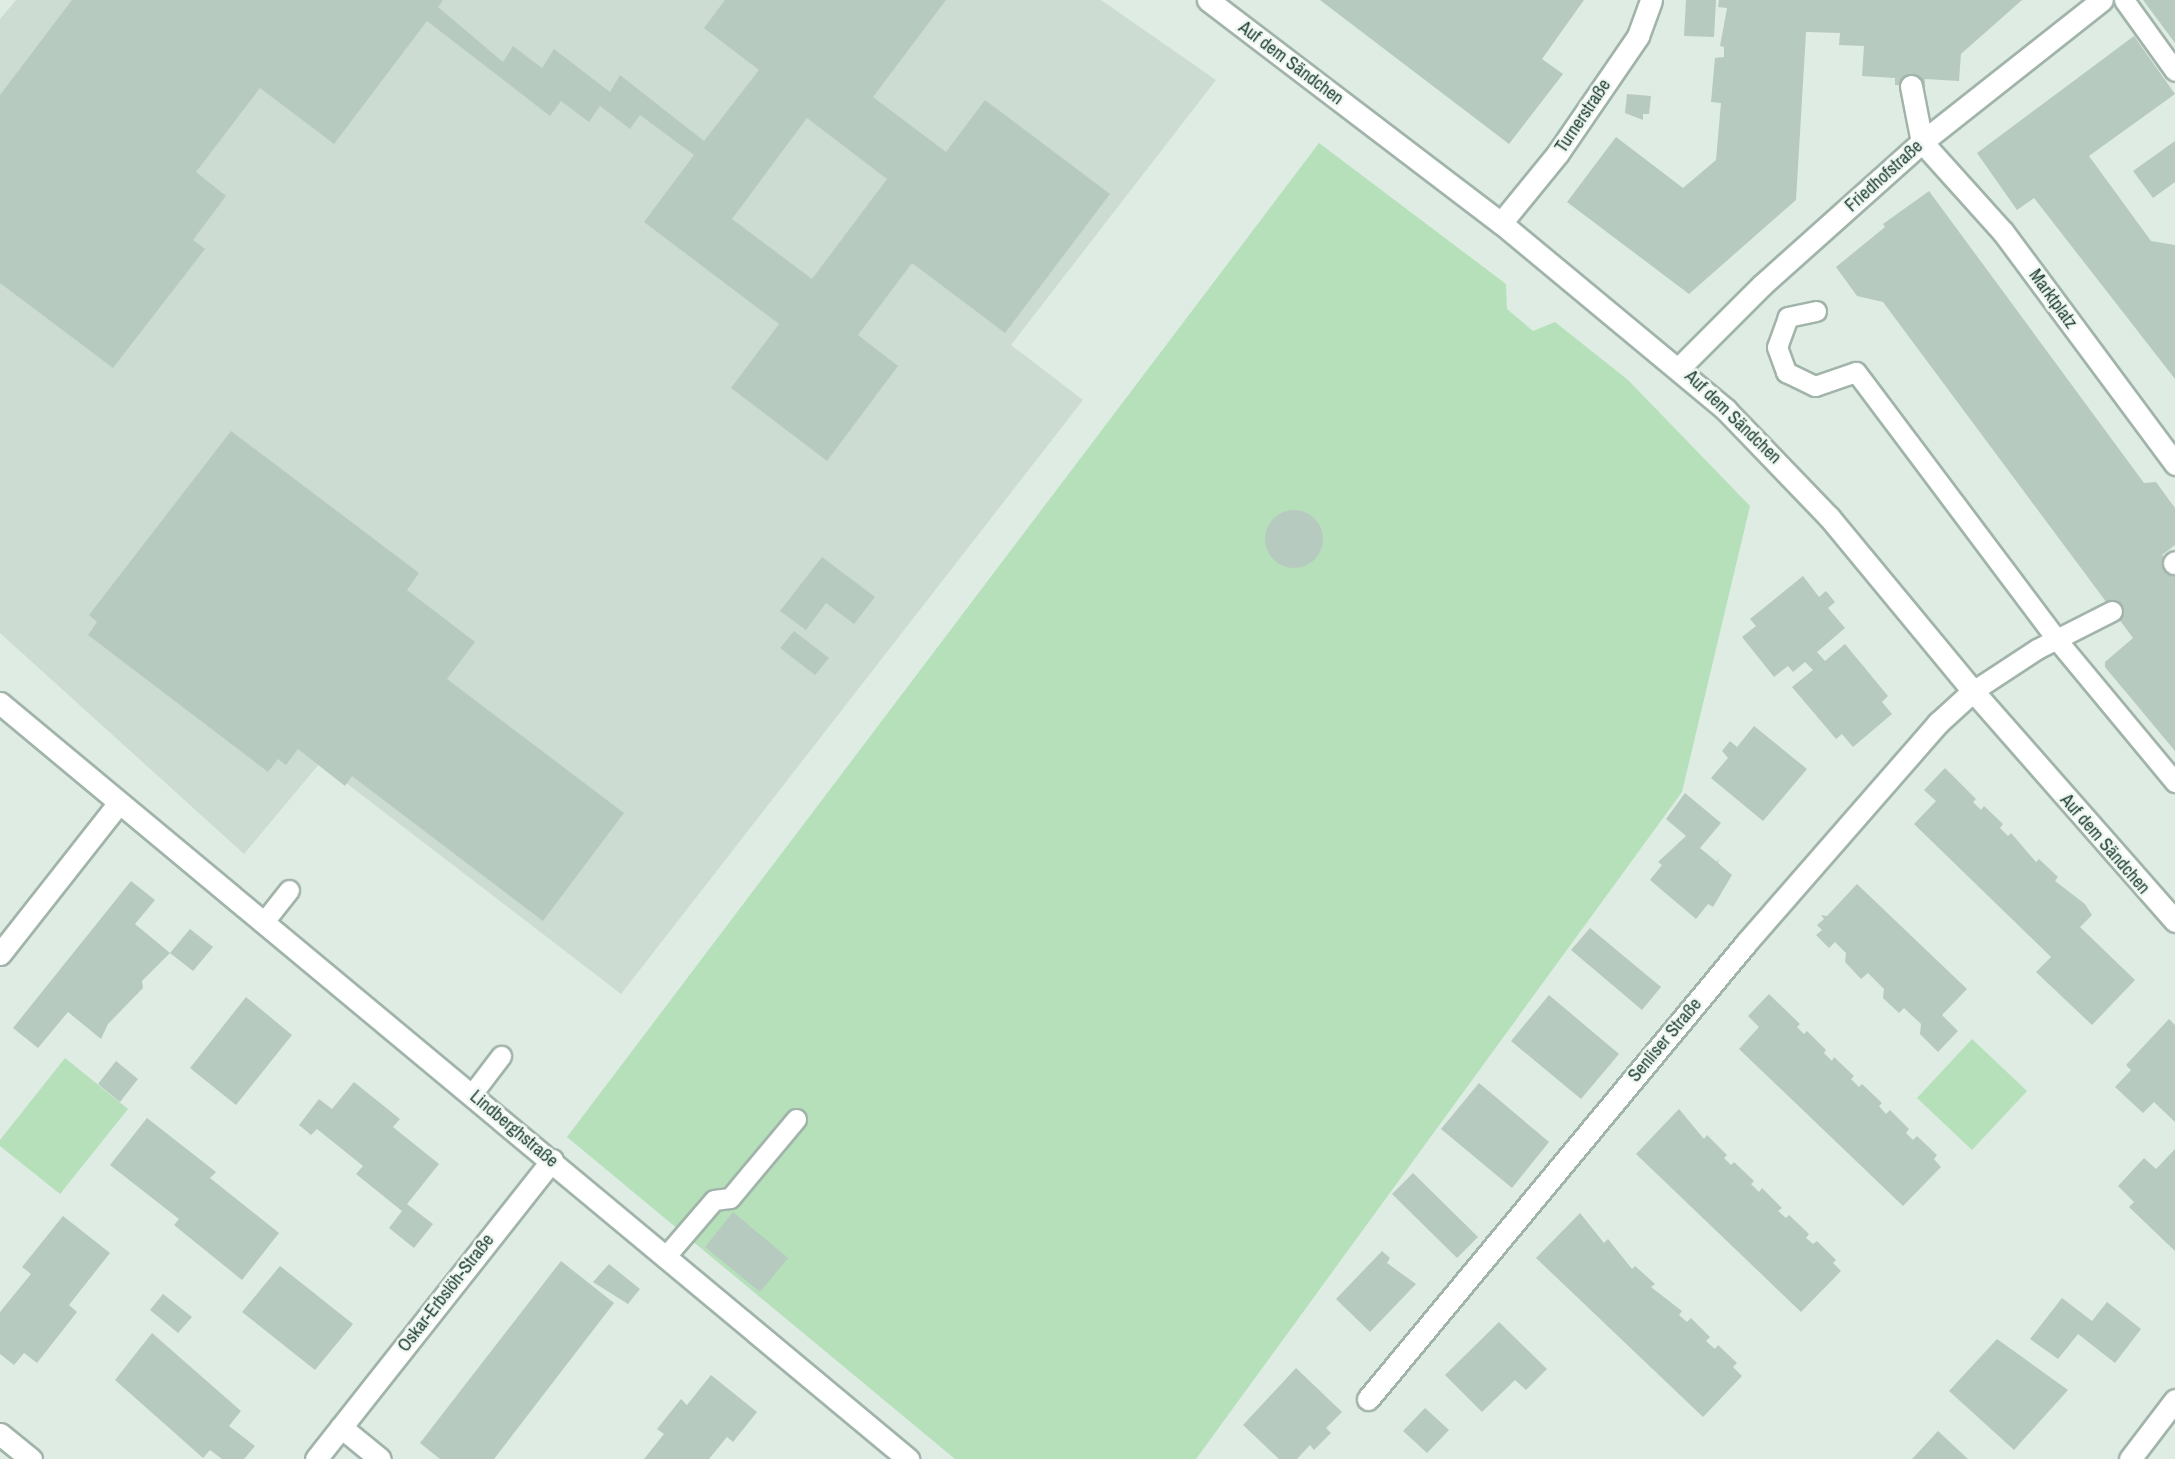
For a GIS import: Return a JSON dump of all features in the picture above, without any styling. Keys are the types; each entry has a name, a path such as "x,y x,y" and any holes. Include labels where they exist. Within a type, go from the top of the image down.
{"street":[{"name":"Auf dem Sändchen","path":"1208,0 1501,223 1680,366 1780,462 1973,691 2175,921"},
{"name":"Turnerstraße","path":"1501,223 1558,153 1638,36 1651,0"},
{"name":"Friedhofstraße","path":"1680,366 1762,285 1923,142 2102,0"},
{"path":"1910,86 1923,142"},
{"name":"Marktplatz","path":"1923,142 2003,232 2175,464"},
{"name":"Senliser Straße","path":"1368,1399 1746,943 1938,723 1973,691"},
{"name":"Lindberghstraße","path":"0,703 908,1459"},
{"path":"0,954 119,803"},
{"name":"Oskar-Erbslöh-Straße","path":"316,1459 552,1160"},
{"path":"2130,1459 2175,1400"},
{"path":"341,1427 380,1459"},
{"path":"0,1434 31,1459"}],"lane":[{"path":"2124,0 2175,71"},
{"path":"1816,312 1788,317 1776,347 1786,372 1815,386 1856,373 2057,640 2175,782"},
{"path":"1973,691 2057,640 2112,611"},
{"path":"264,923 289,890"},
{"path":"472,1094 501,1056"},
{"path":"664,1257 714,1200 730,1198 796,1119"}],"shaded area":[{"path":"16,0 1101,0 1216,80 1011,345 1083,400 621,994 320,763 244,854 0,633 0,19"}],"green space":[{"path":"1319,143 1506,284 1507,309 1533,331 1555,322 1628,380 1750,506 1682,792 1196,1459 955,1459 567,1137"},
{"path":"1972,1039 2027,1091 1972,1150 1917,1098"},
{"path":"65,1058 128,1109 60,1194 0,1146 0,1140"}],"building":[{"path":"72,0 443,0 438,7 503,62 513,46 542,68 554,49 610,92 620,75 704,141 759,70 704,28 725,0 946,0 873,97 946,152 985,100 1110,194 1005,333 912,263 858,335 898,366 827,461 731,388 779,324 644,222 694,155 640,115 630,129 600,106 589,122 561,101 550,116 427,21 334,144 260,88 196,172 226,196 193,240 205,249 113,368 0,283 0,95","holes":["807,118 887,179 812,279 732,219"]},
{"path":"1320,0 1584,0 1542,59 1563,74 1509,144"},
{"path":"1686,0 1716,0 1714,37 1684,36"},
{"path":"1719,0 2022,0 1961,54 1959,81 1925,79 1925,87 1895,85 1895,78 1862,76 1864,46 1839,45 1840,33 1806,32 1796,200 1689,294 1567,202 1616,137 1683,188 1716,160 1721,103 1711,102 1715,58 1724,57 1724,47 1720,46 1727,8 1718,7"},
{"path":"2143,0 2175,0 2175,43"},
{"path":"2134,36 2175,94 2089,156 2151,241 2175,245 2175,379 2034,198 2017,210 1977,153"},
{"path":"1627,94 1651,96 1649,114 1643,114 1643,120 1625,113"},
{"path":"2175,141 2175,182 2153,198 2133,171"},
{"path":"1929,191 2144,483 2156,482 2175,508 2175,545 2162,555 2175,564 2175,751 2105,667 2105,662 2133,638 1883,302 1857,296 1836,267 1885,227 1883,224"},
{"path":"231,431 419,573 407,590 475,642 447,679 624,813 543,921 352,776 345,786 298,749 286,765 278,759 268,772 88,635 97,622 89,615"},
{"path":"1288,510 1300,510 1315,518 1323,533 1323,545 1315,560 1300,568 1288,568 1273,560 1265,545 1265,533 1273,518"},
{"path":"822,557 875,597 854,624 826,603 806,630 780,611"},
{"path":"1803,576 1819,597 1826,591 1835,602 1828,608 1845,628 1817,652 1825,661 1845,644 1888,696 1882,702 1892,714 1853,747 1842,734 1836,739 1792,687 1813,670 1805,662 1793,672 1788,666 1774,677 1742,637 1756,626 1750,619"},
{"path":"794,631 829,658 815,675 780,648"},
{"path":"1754,726 1807,769 1763,821 1711,778 1728,758 1722,751 1730,741 1737,747"},
{"path":"1945,768 1976,799 1973,802 1981,810 1984,806 2003,824 2000,828 2008,836 2011,833 2036,862 2039,859 2058,877 2055,881 2085,904 2092,915 2080,927 2135,980 2092,1025 2036,972 2051,957 1914,824 1936,801 1924,790"},
{"path":"1685,793 1721,823 1700,848 1717,862 1719,858 1718,863 1732,875 1713,907 1708,904 1696,919 1650,880 1662,865 1658,862 1686,836 1666,819"},
{"path":"131,881 155,900 135,924 170,953 142,981 143,988 108,1024 101,1039 68,1012 38,1048 13,1028"},
{"path":"1857,884 1967,989 1942,1015 1958,1031 1938,1052 1920,1034 1921,1024 1904,1008 1899,1013 1883,998 1884,989 1868,973 1861,979 1845,962 1846,953 1835,942 1829,948 1816,935 1822,930 1817,925 1824,919 1821,915 1827,916"},
{"path":"1590,928 1661,987 1642,1010 1571,950"},
{"path":"190,929 213,947 193,971 170,953"},
{"path":"1769,994 1800,1024 1797,1027 1804,1034 1807,1031 1826,1050 1824,1053 1832,1061 1834,1057 1854,1076 1851,1079 1859,1087 1862,1084 1882,1103 1879,1106 1886,1114 1890,1110 1909,1129 1906,1133 1913,1140 1917,1136 1937,1155 1934,1159 1941,1167 1903,1206 1739,1049 1759,1027 1748,1016"},
{"path":"1549,995 1619,1054 1581,1099 1511,1041"},
{"path":"246,997 292,1035 236,1105 190,1068"},
{"path":"2169,1019 2175,1025 2175,1122 2154,1102 2143,1113 2115,1087 2131,1070 2126,1065"},
{"path":"116,1061 138,1079 120,1102 98,1084"},
{"path":"354,1082 400,1119 393,1127 439,1164 407,1204 433,1224 414,1248 389,1228 402,1211 356,1174 363,1166 317,1129 311,1135 299,1125 319,1099 332,1109"},
{"path":"1479,1083 1549,1142 1512,1188 1441,1129"},
{"path":"1679,1109 1704,1139 1707,1135 1727,1155 1724,1158 1731,1165 1734,1162 1754,1181 1751,1184 1759,1192 1762,1188 1782,1208 1778,1211 1786,1218 1789,1215 1809,1234 1806,1238 1813,1244 1817,1241 1836,1260 1833,1263 1841,1271 1801,1312 1636,1154"},
{"path":"147,1118 216,1172 210,1178 279,1233 242,1280 174,1225 179,1219 110,1165"},
{"path":"2175,1149 2175,1251 2129,1207 2134,1202 2118,1186 2144,1158 2156,1169"},
{"path":"1413,1173 1478,1237 1457,1258 1392,1194"},
{"path":"733,1212 788,1258 760,1292 705,1247"},
{"path":"1580,1213 1604,1243 1608,1239 1632,1269 1635,1266 1655,1284 1651,1287 1682,1311 1679,1315 1687,1322 1691,1318 1710,1337 1706,1341 1715,1349 1718,1345 1737,1363 1733,1367 1742,1376 1703,1417 1536,1258"},
{"path":"63,1216 110,1253 69,1305 77,1312 37,1363 24,1353 14,1365 0,1354 0,1312 31,1274 22,1267"},
{"path":"1382,1251 1390,1258 1387,1263 1416,1284 1370,1332 1336,1299"},
{"path":"561,1261 614,1303 494,1459 440,1459 420,1443"},
{"path":"609,1264 640,1289 628,1304 593,1282"},
{"path":"280,1266 353,1324 315,1370 242,1312"},
{"path":"163,1294 192,1317 178,1333 150,1310"},
{"path":"2062,1298 2092,1321 2107,1302 2141,1329 2115,1363 2078,1334 2058,1359 2030,1339"},
{"path":"1499,1322 1547,1369 1526,1390 1515,1380 1482,1412 1445,1375"},
{"path":"152,1333 241,1411 229,1426 255,1446 244,1459 222,1459 210,1450 203,1458 115,1380"},
{"path":"1997,1339 2068,1390 2014,1450 1949,1391"},
{"path":"1296,1368 1342,1412 1326,1428 1331,1433 1314,1450 1310,1445 1297,1459 1279,1459 1243,1425"},
{"path":"711,1375 757,1412 733,1442 727,1437 709,1459 644,1459 664,1434 657,1429 681,1399 687,1405"},
{"path":"1425,1408 1449,1430 1427,1453 1403,1431"},
{"path":"1938,1431 1968,1459 1912,1459"}]}
